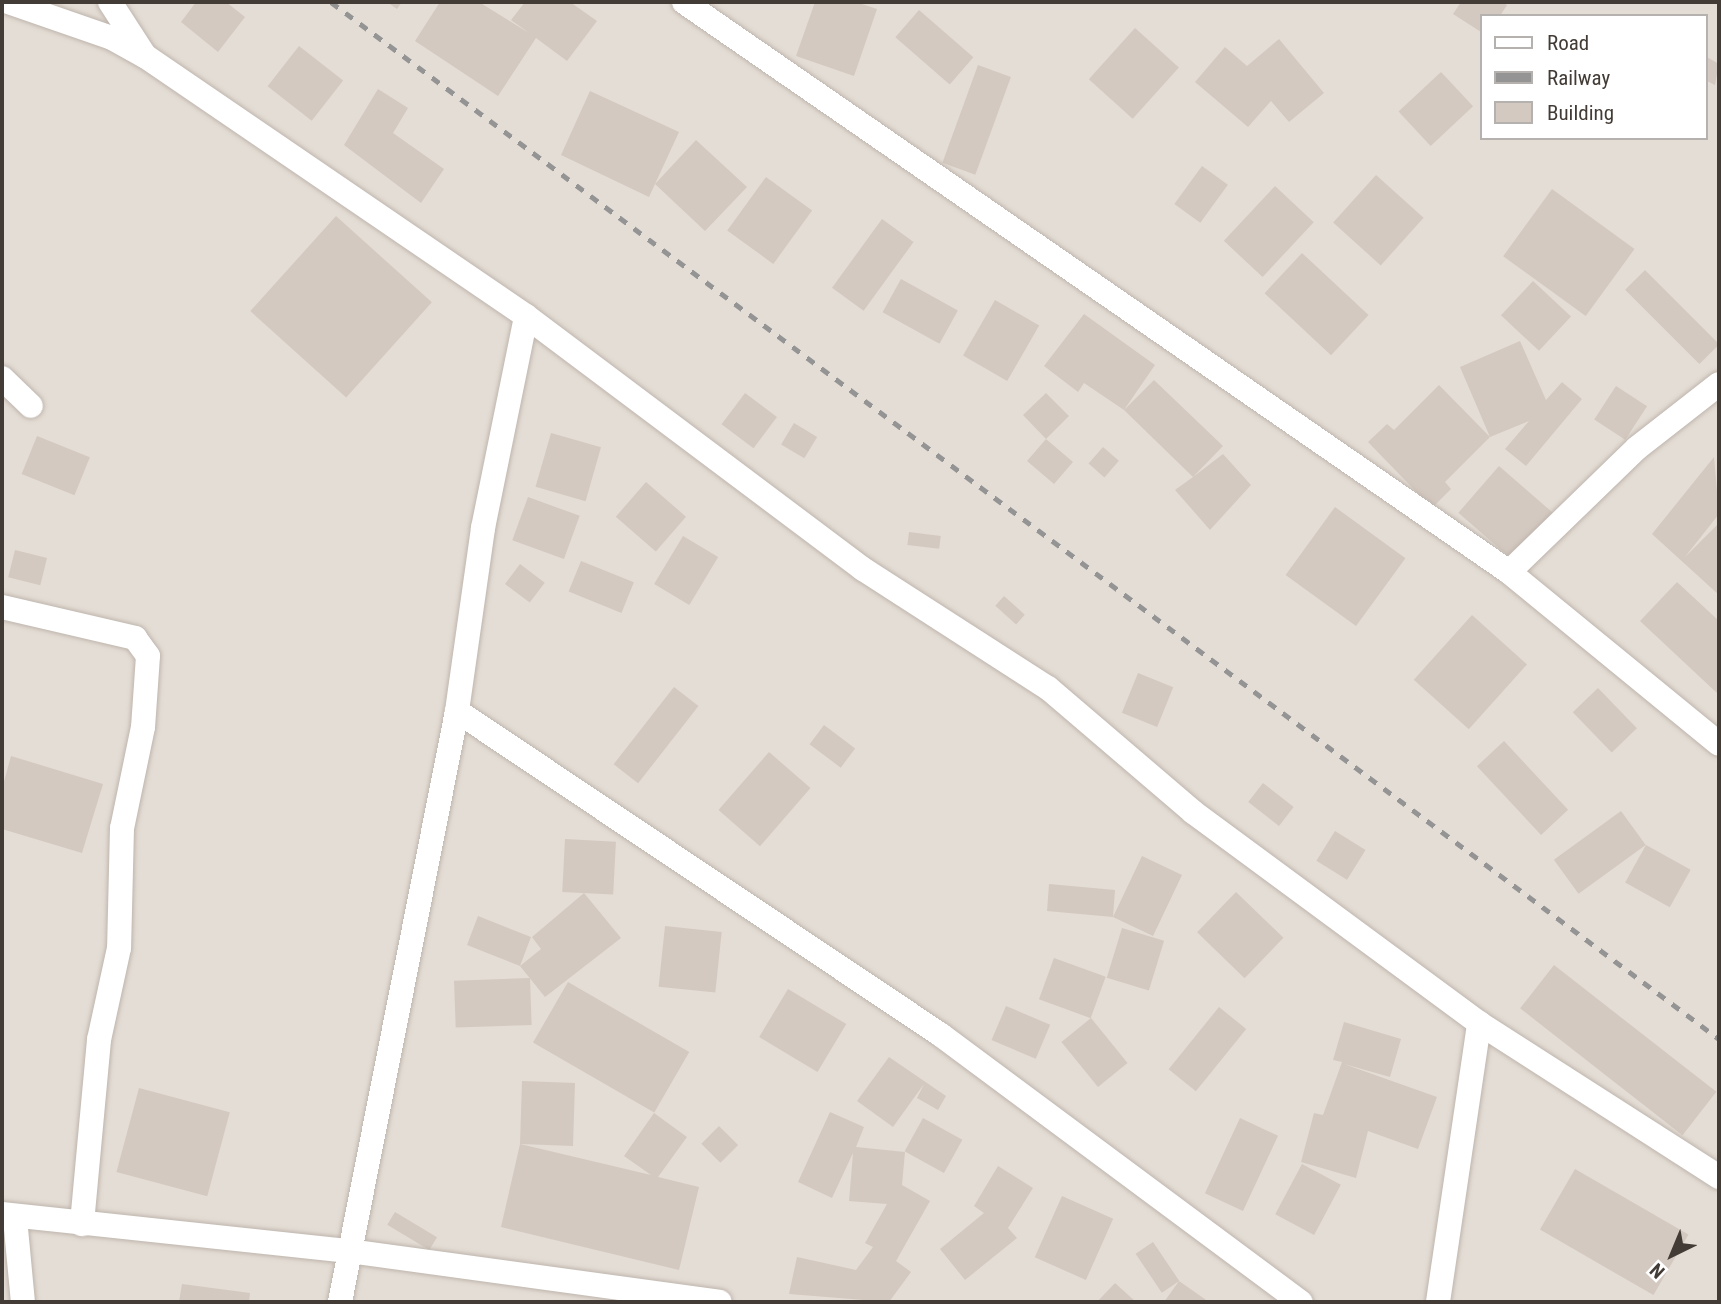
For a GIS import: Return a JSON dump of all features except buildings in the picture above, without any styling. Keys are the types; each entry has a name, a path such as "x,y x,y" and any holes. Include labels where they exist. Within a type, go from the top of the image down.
{"street":[{"path":"9,2 112,38 145,56 526,316 841,554 1048,688 1193,812 1479,1023 1719,1177"},
{"path":"110,2 145,56"},
{"path":"684,2 1509,572 1719,744"},
{"path":"340,1302 457,711 483,528 526,316"},
{"path":"2,377 32,406"},
{"path":"1509,572 1637,447 1719,384"},
{"path":"2,607 135,638 148,656 143,727 122,828 124,905 99,1040 82,1224"},
{"path":"457,711 941,1035 1301,1302"},
{"path":"1438,1302 1479,1023"},
{"path":"23,1302 8,1216 349,1251 720,1302"}],"shaded area":[{"path":"2,2 1719,2 1719,1302 2,1302"}],"railway":[{"path":"331,2 1719,1039"}]}
